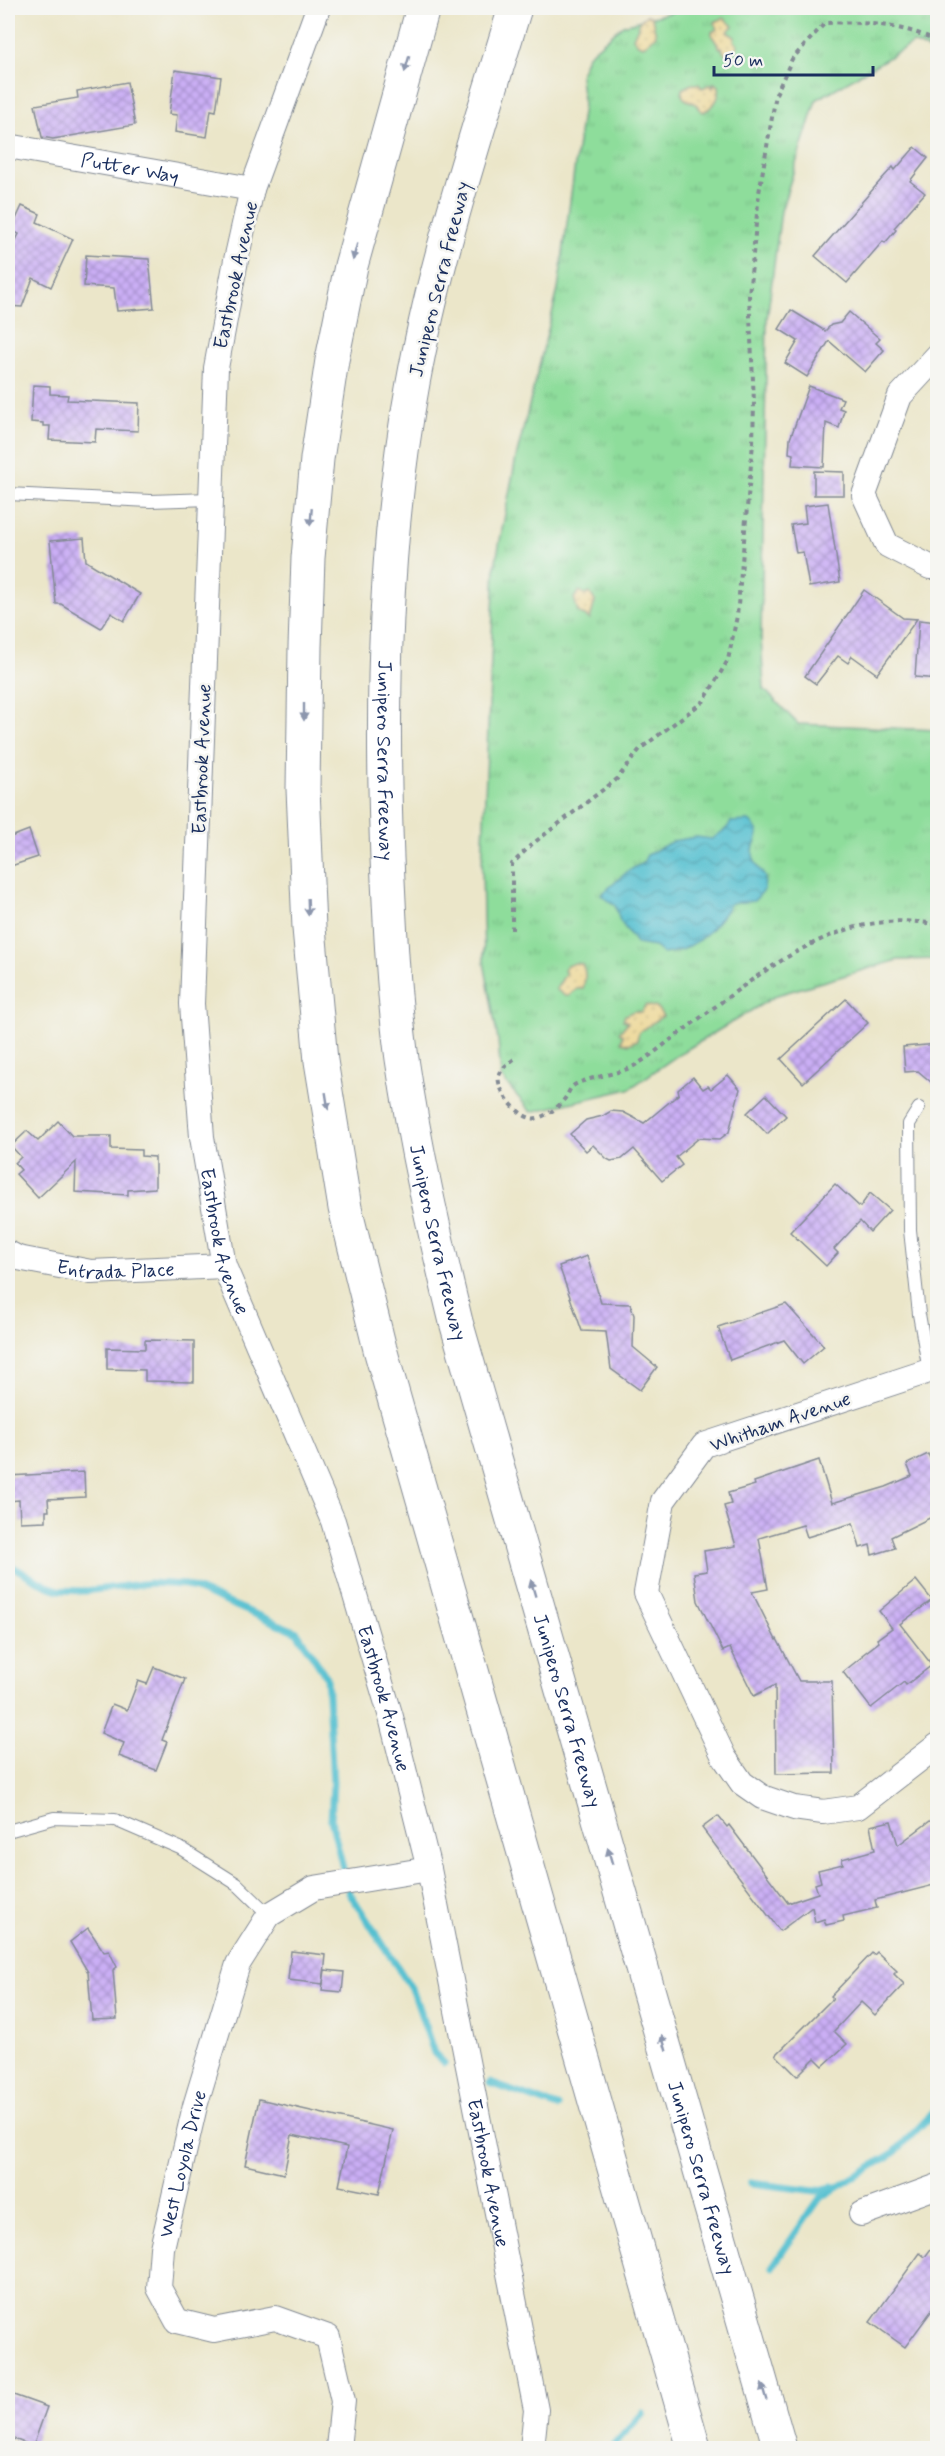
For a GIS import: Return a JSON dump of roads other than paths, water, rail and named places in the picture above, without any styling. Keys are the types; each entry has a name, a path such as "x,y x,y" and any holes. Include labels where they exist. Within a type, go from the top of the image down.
{"highway":[{"path":"423,8 351,266 332,360 317,459 308,558 303,789 309,928 321,1061 345,1208 380,1349 694,2448"},
{"name":"Junipero Serra Freeway","path":"515,8 458,197 433,290 412,383 400,471 391,564 386,655 384,793 390,928 402,1057 425,1191 456,1322 780,2448"}],"street":[{"name":"Eastbrook Avenue","path":"318,8 252,189 216,368 192,1004 202,1137 224,1266 333,1521 391,1717 429,1869 536,2410 532,2448"},
{"name":"Putter Way","path":"8,146 252,189"},
{"path":"938,355 900,396 864,495 887,544 930,567 938,567"},
{"name":"Entrada Place","path":"8,1253 18,1258 91,1272 224,1266"},
{"name":"Whitham Avenue","path":"933,1370 704,1445 663,1501 646,1593 724,1757 742,1783 762,1797 794,1808 823,1812 858,1806 938,1745"},
{"name":"West Loyola Drive","path":"338,2448 343,2401 328,2337 275,2318 214,2330 177,2321 159,2288 162,2248 195,2106 238,1964 269,1915 314,1888 429,1869"},
{"path":"861,2214 938,2186"}],"lane":[{"path":"8,494 150,501 210,499"},
{"path":"919,1108 909,1125 910,1230 919,1314 933,1370"},
{"path":"8,1831 54,1818 115,1820 190,1854 237,1884 269,1915"}],"water":[{"path":"749,821 758,833 753,851 754,858 765,877 764,890 754,901 731,903 718,922 703,937 674,952 663,954 655,947 637,944 620,921 615,905 601,895 628,871 643,863 647,855 673,841 696,837 712,839 727,828 731,822"}],"waterway":[{"path":"8,1564 47,1586 59,1590 85,1591 149,1583 186,1585 297,1632 327,1678 333,1783 331,1820 349,1892 413,1991 434,2053 444,2063"},
{"path":"490,2083 558,2107"},
{"path":"772,2267 820,2198 895,2152 938,2108"},
{"path":"751,2183 816,2191 832,2187"},
{"path":"611,2448 643,2413"}]}
